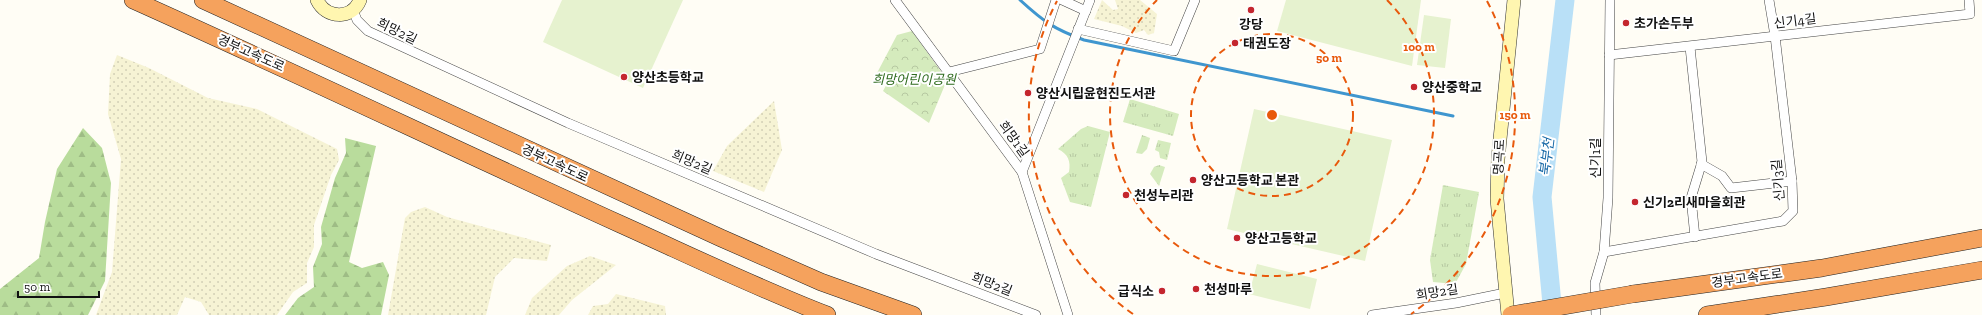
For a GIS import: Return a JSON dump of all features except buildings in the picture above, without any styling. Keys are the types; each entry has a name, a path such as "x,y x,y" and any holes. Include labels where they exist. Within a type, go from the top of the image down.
{"highway":[{"name":"경부고속도로","path":"133,0 265,59 728,273 827,315"},
{"name":"경부고속도로","path":"203,0 606,187 821,282 913,315"},
{"name":"경부고속도로","path":"1511,315 1633,294 1822,268 1982,238"},
{"path":"1708,315 1826,297 1982,270"}],"main road":[{"path":"317,0 324,10 331,14 339,15 357,5"},
{"name":"명곡로","path":"1508,315 1497,199 1498,159 1514,0"}],"street":[{"name":"희망1길","path":"895,0 1022,172 1068,315"},
{"path":"949,72 1040,49 1056,0"},
{"path":"1062,0 1086,11"},
{"path":"1022,172 1090,0"},
{"path":"1078,30 1174,51 1195,0"},
{"name":"신기1길","path":"1596,315 1595,283 1604,252 1608,198 1610,0"},
{"name":"신기3길","path":"1604,252 1783,221 1793,211 1792,181 1775,36 1769,0"},
{"name":"신기4길","path":"1609,55 1970,14 1969,0"},
{"name":"희망2길","path":"357,5 357,20 368,31 568,123 888,259 1036,315"},
{"path":"1690,47 1701,164 1691,198 1695,237"},
{"path":"1701,164 1722,176 1731,188 1792,181"},
{"name":"희망2길","path":"1372,315 1456,303 1505,293"}],"shaded area":[{"path":"1102,0 1113,10 1118,9 1115,0 1140,0 1157,14 1154,33 1148,35 1144,30 1136,33 1122,26 1094,19"},
{"path":"117,55 149,68 208,98 257,109 337,149 339,160 331,175 314,225 314,247 307,263 307,283 293,292 277,315 209,315 201,302 185,297 177,315 96,315 112,272 121,159 108,114 110,74"},
{"path":"774,101 782,150 764,192 713,171 727,146"},
{"path":"425,207 447,217 551,245 547,261 514,258 495,277 486,315 388,315 405,218 411,212"},
{"path":"590,256 616,265 572,300 559,315 525,315 532,298 567,266"},
{"path":"616,294 665,306 666,315 588,315 593,306 608,304"}],"green space":[{"path":"562,0 683,0 643,88 543,42"},
{"path":"1286,0 1421,0 1412,66 1277,31"},
{"path":"1424,15 1451,19 1445,68 1417,65"},
{"name":"희망어린이공원","path":"912,31 947,80 929,123 883,91 888,82 877,73 897,35"},
{"path":"1130,99 1179,114 1173,136 1123,122"},
{"path":"1254,109 1392,140 1365,261 1227,229"},
{"path":"1088,126 1110,132 1091,207 1070,202 1061,178 1069,172 1070,164 1064,153 1058,149 1081,129"},
{"path":"83,128 102,148 111,183 105,281 88,315 0,315 0,289 39,258 45,222 57,169"},
{"path":"1142,135 1150,138 1147,149 1142,154 1136,153"},
{"path":"345,138 376,146 349,262 362,268 383,262 389,275 381,315 285,315 298,298 314,287 313,267 322,244 321,227 335,178 346,153"},
{"path":"1158,140 1171,143 1167,160 1160,158 1159,152 1155,150"},
{"path":"1159,165 1165,167 1159,186 1150,174 1154,167"},
{"path":"1443,185 1479,192 1466,264 1455,284 1433,282 1430,260"},
{"path":"1257,264 1317,279 1310,309 1249,294"}],"waterway":[{"path":"1020,0 1050,24 1084,40 1453,116"},
{"name":"북부천","path":"1553,315 1542,197 1565,0"}],"place":[{"name":"강당","path":"1251,10"},
{"name":"초가손두부","path":"1626,23"},
{"name":"태권도장","path":"1235,43"},
{"name":"양산초등학교","path":"624,77"},
{"name":"양산중학교","path":"1414,87"},
{"name":"양산시립윤현진도서관","path":"1028,93"},
{"name":"양산고등학교 본관","path":"1193,180"},
{"name":"천성누리관","path":"1126,195"},
{"name":"신기2리새마을회관","path":"1635,202"},
{"name":"양산고등학교","path":"1237,238"},
{"name":"천성마루","path":"1196,289"},
{"name":"급식소","path":"1162,291"}]}
